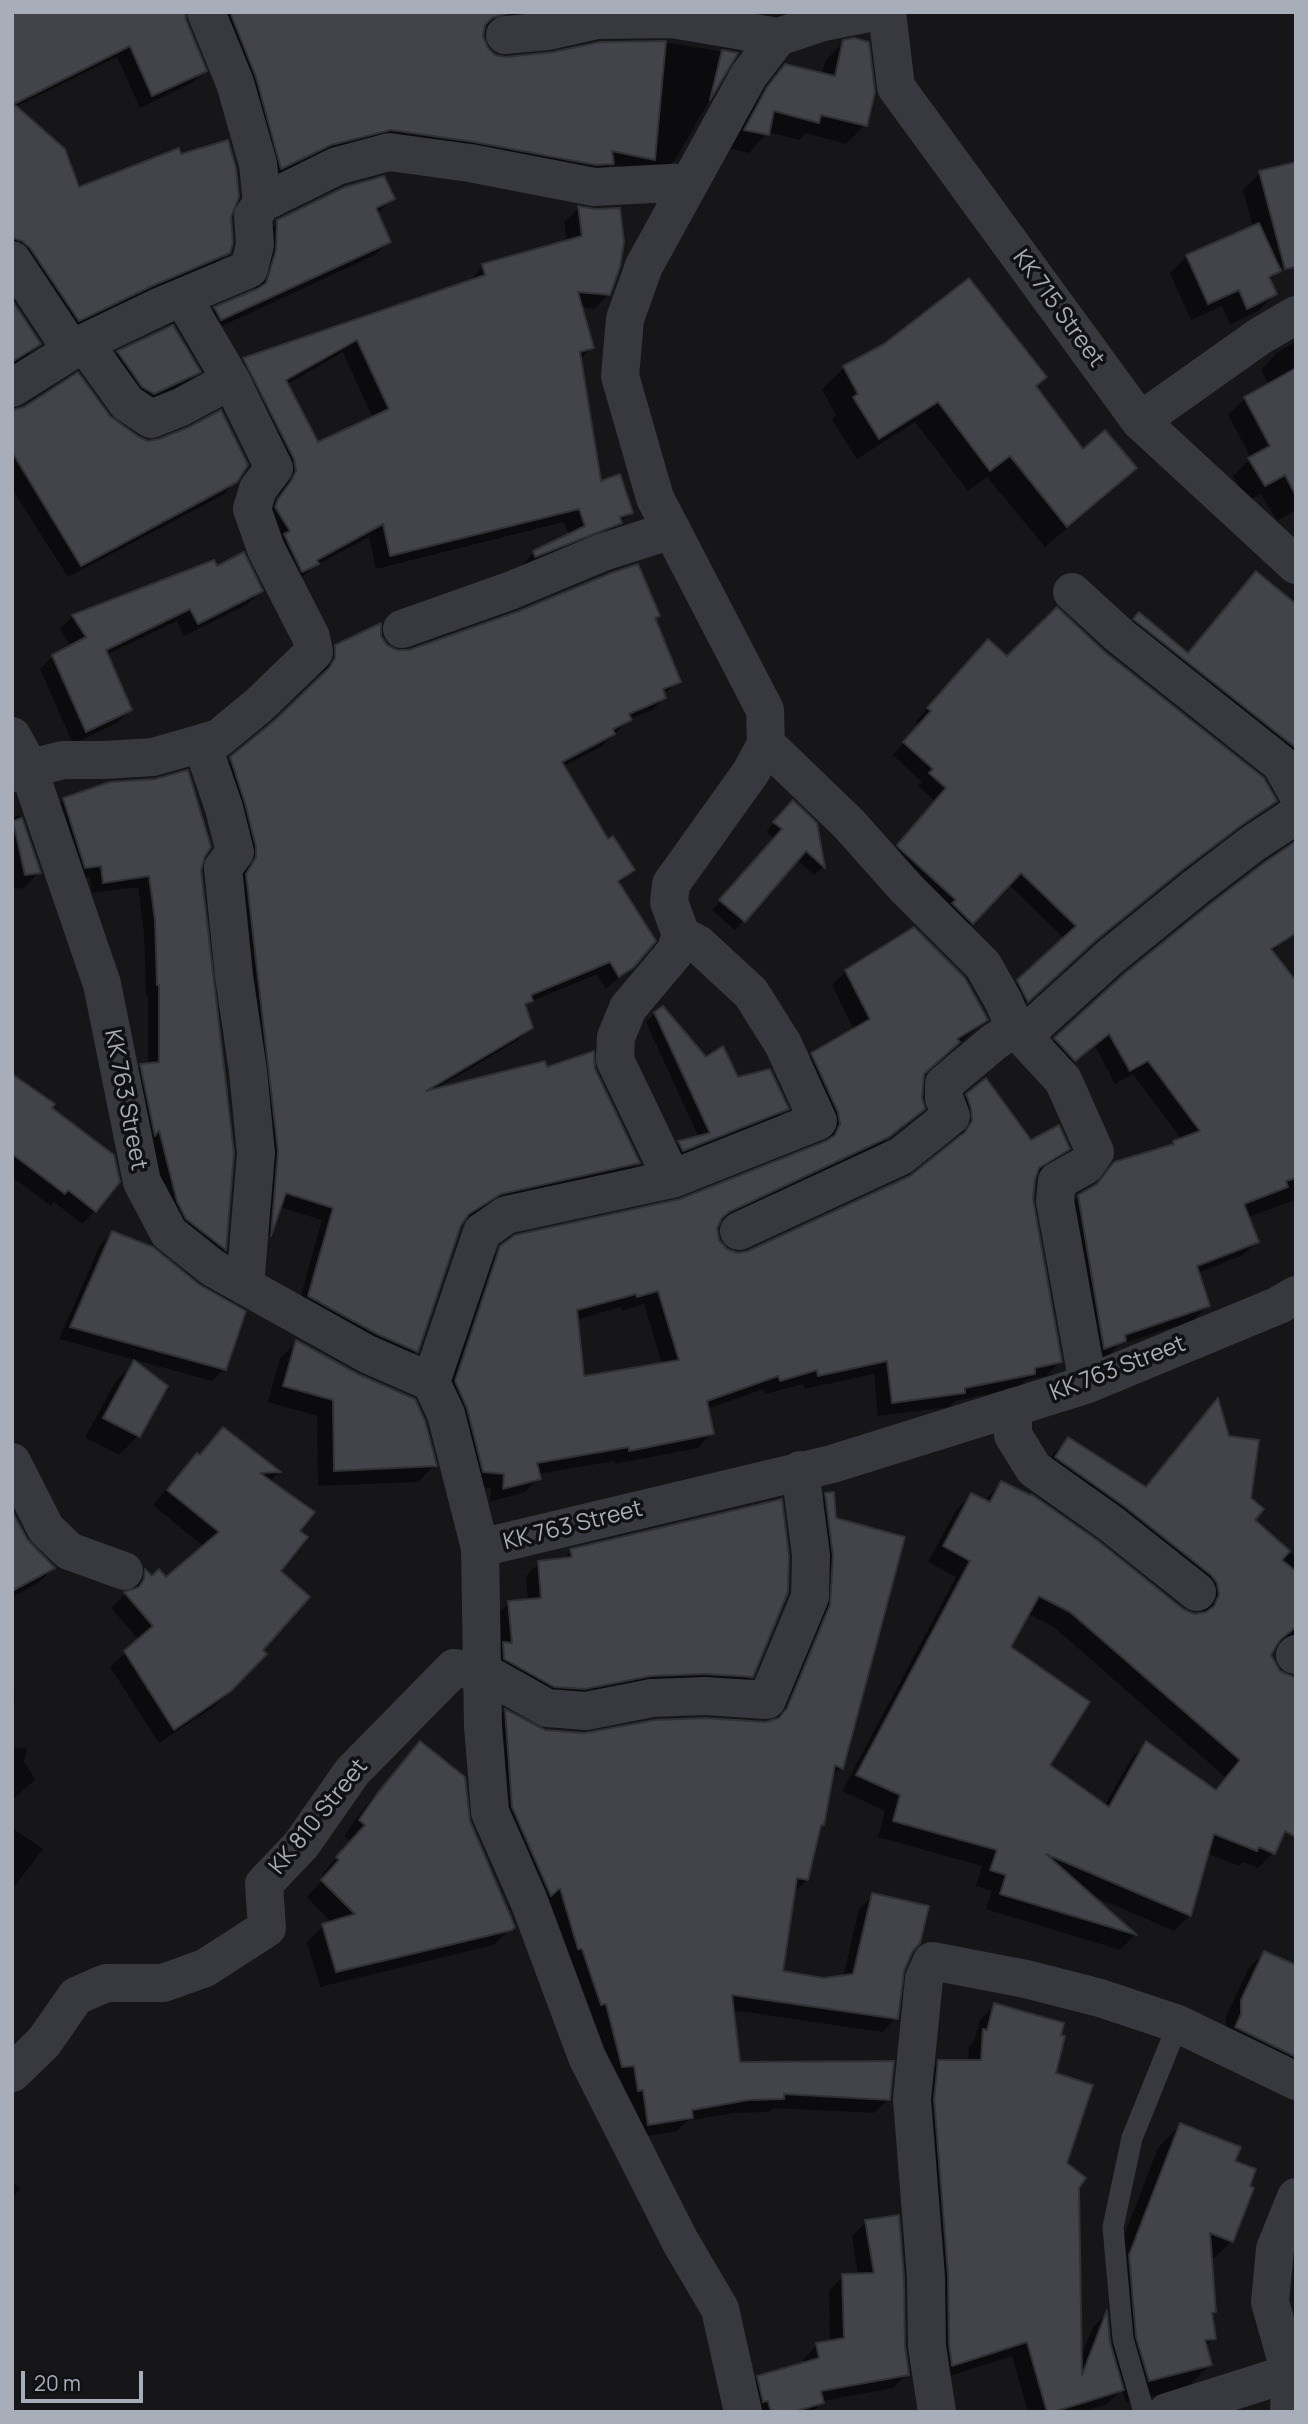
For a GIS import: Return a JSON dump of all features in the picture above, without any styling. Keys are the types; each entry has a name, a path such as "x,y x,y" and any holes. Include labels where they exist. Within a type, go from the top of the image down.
{"street":[{"path":"206,12 235,83 258,164 262,203"},
{"path":"505,36 548,31 597,20 673,15 778,37 823,22 874,12"},
{"name":"KK 715 Street","path":"887,12 896,87 1140,421 1296,565"},
{"path":"672,1179 615,1060 616,1037 628,1009 675,951 681,935 669,902 671,884 751,772 766,744 765,710 655,498 620,376 625,319 640,276 690,182 749,75 778,37"},
{"path":"12,388 77,346 249,269 255,245 253,216 262,203 337,166 389,152 471,163 594,187 690,182"},
{"path":"12,260 77,346 127,403 151,419 181,407 231,380"},
{"path":"18,760 153,757 219,738 314,652 311,637 266,549 252,509 258,489 275,468 231,380 183,298"},
{"path":"1140,421 1260,336 1296,315"},
{"path":"402,629 512,590 603,552 672,530"},
{"path":"1072,592 1119,635 1281,764 1296,791"},
{"path":"202,744 225,808 235,852 223,868 256,1153 245,1286"},
{"path":"766,744 849,824 906,888 983,965 1019,1032 1063,1080 1095,1152 1086,1165 1058,1181 1055,1201 1088,1384"},
{"name":"KK 763 Street","path":"18,760 102,984 142,1182 169,1233 213,1268 367,1354 431,1382 446,1414 480,1548 832,1464 1088,1384 1279,1305 1296,1295"},
{"path":"739,1231 901,1156 951,1116 944,1098 944,1084 994,1042 1019,1032 1196,887 1252,844 1296,815"},
{"path":"431,1382 482,1232 506,1215 672,1179 818,1121 783,1044 751,993 698,944 681,935"},
{"path":"1013,1407 1013,1435 1034,1469 1110,1523 1197,1592"},
{"path":"12,1462 46,1529 69,1552 124,1571"},
{"path":"482,1672 547,1708 586,1711 652,1698 705,1696 767,1700 810,1597 811,1555 800,1470"},
{"path":"480,1548 483,1726 490,1812 529,1901 587,2057 680,2241 720,2309 743,2412"},
{"name":"KK 810 Street","path":"12,2073 44,2042 76,1996 106,1983 163,1983 205,1968 267,1928 264,1884 301,1845 352,1772 454,1668 482,1672"},
{"path":"937,2412 927,2346 926,2277 912,2099 924,1979 932,1961 1026,1979 1100,1998 1178,2024 1296,2081"},
{"path":"1289,2412 1290,2373 1270,2302 1275,2249 1296,2197"},
{"path":"1167,2412 1290,2373"}],"lane":[{"path":"1144,2412 1123,2339 1113,2227 1132,2138 1178,2024"}],"building":[{"path":"12,12 185,12 207,71 152,96 130,46 14,104 65,149 79,187 179,148 181,154 228,140 236,168 239,197 231,217 233,243 230,253 79,321 30,248 22,241 12,238"},
{"path":"230,12 513,12 492,18 485,25 483,36 488,48 495,55 506,57 553,52 600,42 666,41 655,160 612,151 614,164 596,165 474,142 391,130 331,145 281,169 256,77"},
{"path":"854,38 869,42 875,92 867,126 821,115 819,123 774,111 769,135 744,130 767,87 785,64 835,76 843,40"},
{"path":"722,50 738,53 710,100"},
{"path":"1296,162 1296,267 1285,269 1259,171"},
{"path":"384,176 395,199 376,208 391,242 221,320 214,307 266,283 276,250 277,220 345,187"},
{"path":"578,206 595,209 620,208 624,242 620,267 610,295 578,292 594,348 580,352 601,481 620,474 633,513 620,517 622,523 535,557 533,551 585,526 579,509 390,556 383,524 317,560 319,564 302,572 284,534 290,531 275,507 296,471 294,459 243,358 485,275 482,264 582,236","holes":["357,340 389,409 318,442 286,380"]},
{"path":"1259,223 1281,271 1269,277 1277,294 1247,309 1239,290 1208,304 1186,255"},
{"path":"969,278 1047,377 1036,386 1083,449 1105,430 1137,468 1067,527 1010,456 990,471 938,402 879,439 853,397 858,394 843,366 884,344"},
{"path":"12,300 41,344 12,362"},
{"path":"173,325 201,372 154,394 142,387 117,351"},
{"path":"1296,368 1296,496 1285,475 1265,486 1248,458 1270,446 1244,397"},
{"path":"78,372 110,416 148,441 189,427 221,410 248,465 237,482 81,566 12,452 12,410 24,407"},
{"path":"244,552 263,591 198,624 190,609 106,650 132,710 86,732 52,655 86,637 72,615 214,560 217,566"},
{"path":"638,564 660,616 655,618 681,682 663,689 666,698 629,714 632,720 613,729 615,734 562,762 608,839 613,836 635,870 618,881 656,941 634,967 619,977 610,962 531,995 533,1001 525,1004 533,1028 426,1091 545,1061 547,1067 594,1051 595,1069 640,1163 501,1194 469,1214 461,1225 418,1352 377,1334 308,1296 333,1208 286,1193 271,1236 278,1151 246,874 256,857 256,847 230,757 275,720 329,668 335,658 335,645 381,623 381,636 387,645 397,650 409,650 519,611"},
{"path":"1256,571 1296,604 1296,748 1133,619 1139,612 1188,653"},
{"path":"1057,607 1105,652 1264,778 1277,801 1182,870 1096,940 1028,1002 1017,980 1076,926 1021,873 973,924 952,903 956,900 898,847 946,788 929,773 933,769 903,742 931,711 927,708 988,639 1007,656"},
{"path":"188,770 211,847 201,870 234,1153 226,1250 186,1219 177,1201 159,1130 155,1136 140,1064 159,1062 159,985 149,876 103,883 101,866 85,868 63,798 110,782 155,779"},
{"path":"793,800 817,823 825,868 806,851 745,922 719,900 782,829 773,822"},
{"path":"22,818 41,873 25,875 13,821"},
{"path":"1296,841 1296,933 1271,949 1296,981 1296,1178 1286,1181 1288,1187 1244,1204 1259,1242 1197,1266 1210,1306 1125,1335 1126,1341 1104,1349 1078,1195 1097,1184 1114,1162 1174,1144 1173,1141 1200,1131 1148,1061 1130,1071 1109,1034 1075,1061 1054,1038 1124,974 1210,904"},
{"path":"914,927 965,978 988,1020 957,1039 960,1042 924,1074 922,1098 925,1109 889,1137 729,1212 717,1228 719,1240 727,1249 738,1253 748,1251 910,1176 965,1132 972,1121 966,1094 986,1078 1031,1140 1059,1125 1070,1149 1039,1168 1033,1199 1062,1362 1035,1368 1035,1374 965,1388 965,1393 892,1403 887,1361 818,1376 817,1370 780,1381 778,1376 707,1401 714,1434 629,1451 629,1447 537,1463 541,1479 503,1489 504,1474 483,1472 467,1408 455,1381 500,1246 515,1235 680,1199 826,1141 835,1135 840,1124 838,1112 811,1053 870,1019 845,970","holes":["658,1291 679,1360 584,1376 577,1310 636,1294 637,1297"]},
{"path":"663,1006 706,1057 723,1046 738,1077 770,1069 789,1109 683,1151 678,1141 710,1133 654,1012"},
{"path":"12,1074 55,1104 52,1108 114,1155 120,1182 96,1212 68,1190 65,1194 12,1154"},
{"path":"112,1231 153,1247 200,1285 246,1311 226,1370 70,1327"},
{"path":"296,1340 358,1374 415,1399 425,1421 437,1466 334,1471 333,1400 283,1386"},
{"path":"134,1360 168,1386 140,1437 103,1418"},
{"path":"1218,1398 1229,1436 1259,1440 1251,1498 1264,1509 1255,1520 1290,1551 1282,1560 1296,1571 1296,1627 1280,1640 1271,1655 1280,1671 1296,1678 1296,1837 1285,1831 1275,1854 1259,1847 1257,1851 1214,1834 1191,1916 1046,1854 1137,1935 1000,1894 1006,1875 990,1870 997,1850 893,1821 900,1795 856,1775 970,1561 943,1546 971,1493 990,1502 1001,1481 1031,1494 1097,1540 1183,1609 1194,1614 1206,1612 1214,1606 1219,1595 1217,1583 1211,1575 1124,1506 1055,1457 1068,1437 1146,1487","holes":["1039,1596 1070,1612 1240,1760 1216,1790 1146,1741 1109,1807 1050,1765 1090,1702 1011,1647"]},
{"path":"223,1427 281,1472 260,1473 315,1512 300,1531 308,1537 281,1571 310,1597 263,1650 267,1654 231,1691 174,1730 124,1651 153,1626 124,1592 139,1587 144,1579 145,1569 152,1576 159,1569 166,1577 219,1532 167,1490 197,1453 200,1455"},
{"path":"834,1492 836,1518 905,1537 843,1769 835,1765 824,1825 821,1825 808,1880 797,1878 783,1971 823,1978 853,1974 872,1893 929,1906 920,1943 912,1952 904,1971 898,2019 732,1995 740,2062 894,2061 890,2100 784,2094 784,2099 748,2100 692,2110 693,2118 648,2125 643,2090 638,2091 634,2066 622,2067 606,2004 601,2005 582,1949 578,1949 560,1888 551,1896 512,1807 505,1709 545,1730 584,1733 655,1720 705,1718 766,1722 779,1718 787,1708 830,1605 833,1556 825,1493"},
{"path":"782,1499 789,1556 788,1592 753,1677 704,1674 651,1676 585,1689 554,1687 504,1659 503,1642 512,1643 508,1601 541,1598 538,1561 572,1557 570,1549"},
{"path":"12,1511 27,1539 55,1568 12,1591"},
{"path":"420,1741 465,1777 470,1821 515,1927 512,1930 336,1972 322,1924 355,1914 321,1880 339,1860 336,1857 365,1825 359,1820 377,1794"},
{"path":"1264,1951 1296,1965 1296,2057 1235,2027 1241,2014 1241,2000"},
{"path":"994,2003 1064,2023 1061,2035 1065,2036 1056,2073 1093,2085 1067,2163 1086,2178 1079,2188 1082,2375 1107,2310 1110,2342 1124,2390 1053,2412 1047,2412 1027,2342 952,2366 948,2275 934,2099 938,2060 981,2060 983,2029 987,2030"},
{"path":"1180,2123 1241,2147 1235,2161 1256,2169 1250,2186 1254,2188 1233,2242 1210,2233 1216,2312 1212,2313 1216,2339 1205,2340 1212,2365 1149,2381 1136,2337 1129,2255"},
{"path":"899,2215 904,2278 905,2346 909,2375 821,2391 824,2403 793,2412 771,2412 768,2401 763,2402 757,2376 819,2358 816,2343 844,2338 842,2274 874,2273 865,2220"}]}
